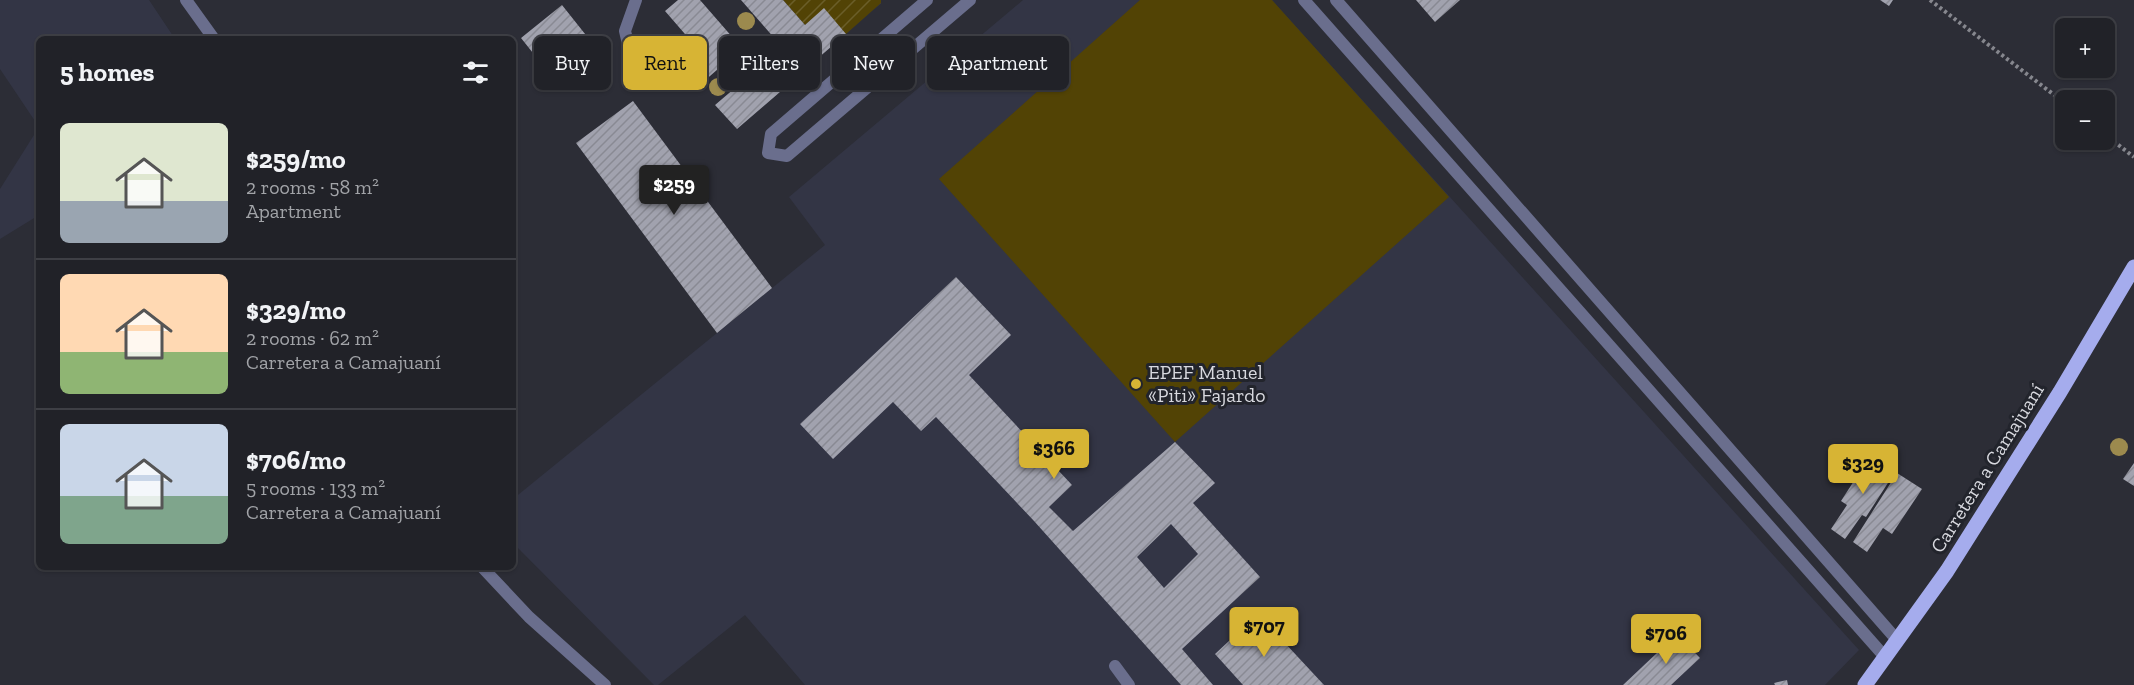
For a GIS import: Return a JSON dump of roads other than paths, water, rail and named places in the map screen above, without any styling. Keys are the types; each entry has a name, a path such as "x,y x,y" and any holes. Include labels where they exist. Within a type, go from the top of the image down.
{"main road":[{"name":"Carretera a Camajuaní","path":"1865,685 1947,571 2060,392 2134,267"}],"street":[{"path":"186,0 212,36"},
{"path":"626,36 625,31 636,0"},
{"path":"927,0 771,134 768,153 787,156 970,0"},
{"path":"1304,0 1885,657"},
{"path":"1336,0 1897,640"},
{"path":"485,570 529,617 605,685"},
{"path":"1115,666 1129,685"}],"place":[{"name":"EPEF Manuel «Piti» Fajardo","path":"1136,384"}]}
